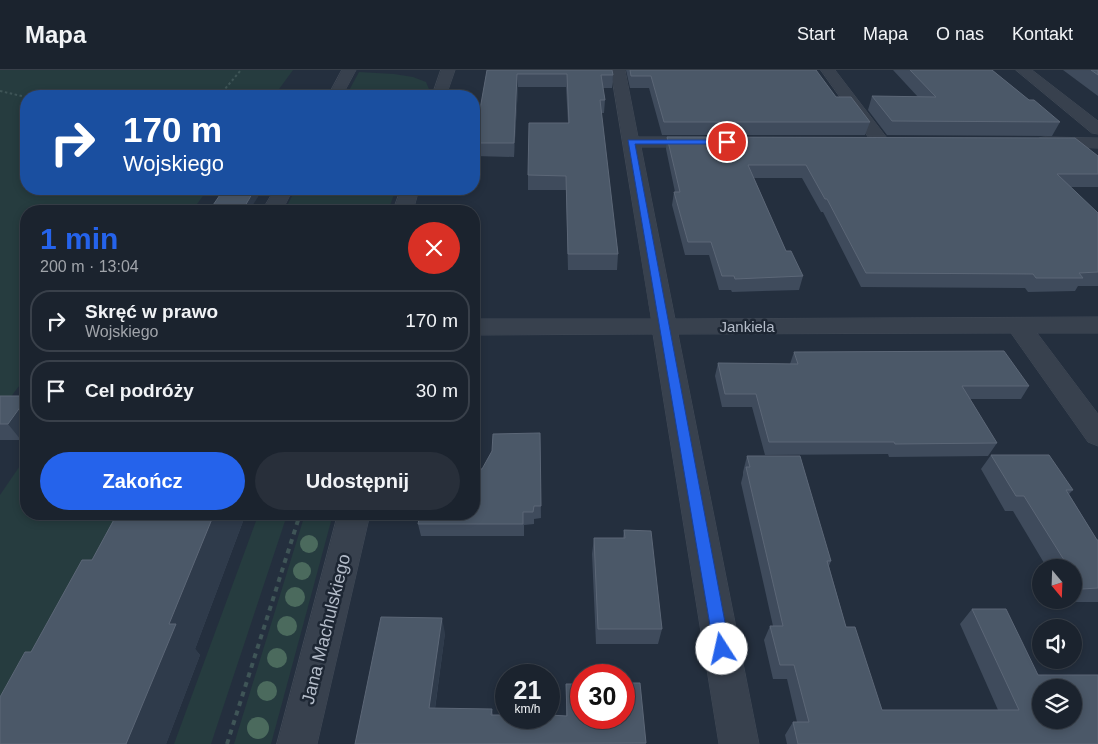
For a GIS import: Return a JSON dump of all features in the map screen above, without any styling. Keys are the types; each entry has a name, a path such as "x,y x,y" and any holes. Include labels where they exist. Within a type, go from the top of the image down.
{"street":[{"path":"338,90 349,70"},
{"path":"441,90 448,70"},
{"path":"618,70 739,744"},
{"path":"828,70 881,142"},
{"path":"1023,70 1098,129"},
{"path":"631,142 717,142"},
{"path":"862,142 901,142"},
{"path":"1029,142 1098,142"},
{"name":"Jankiela","path":"480,328 1098,325"},
{"path":"1019,326 1098,435"},
{"name":"Jana Machulskiego","path":"298,744 353,520"}],"path":[{"path":"224,90 241,70"},
{"path":"0,91 20,96"},
{"path":"227,744 298,520"}],"green space":[{"path":"0,70 293,70 278,90 20,90 20,195 204,195 196,205 20,205 20,385 0,411"},
{"path":"359,72 413,77 426,82 429,90 349,90"},
{"path":"293,195 394,195 390,205 287,205"},
{"path":"20,466 20,520 154,520 0,744 0,495"},
{"path":"303,520 331,520 271,744 234,744"},
{"path":"256,521 285,521 211,744 174,744"}],"building":[{"path":"487,70 612,70 613,75 601,75 605,100 600,100 618,254 568,254 566,176 528,175 529,123 569,123 567,74 517,74 514,143 480,143 480,109"},
{"path":"630,70 816,70 836,97 851,97 870,122 664,122 651,76 631,76"},
{"path":"910,70 992,70 1029,100 1034,100 1060,122 892,121 872,96 936,97"},
{"path":"1091,70 1098,70 1098,75"},
{"path":"667,137 1075,138 1098,156 1098,174 1057,174 1098,213 1098,272 1079,273 1083,278 1036,278 1033,274 866,273 827,199 825,199 806,165 748,165 786,251 791,251 803,276 735,279 734,276 722,276 711,242 688,242 674,192 680,192"},
{"path":"220,195 251,195 246,205 213,205"},
{"path":"1004,351 1029,386 962,386 997,443 769,442 756,394 725,394 718,363 798,364 794,352"},
{"path":"0,396 20,396 20,407 8,424 0,424"},
{"path":"540,433 541,506 534,506 533,512 523,512 523,524 418,524 419,520 480,520 480,469 482,469 492,451 493,434"},
{"path":"991,455 1049,455 1073,490 1066,490 1098,540 1098,588 1082,589 1082,559 1063,559 1024,496 1016,496"},
{"path":"747,456 800,456 831,561 827,561 846,627 855,627 882,710 1019,710 972,609 1006,609 1032,663 1032,669 1035,669 1038,675 1098,675 1098,744 798,744 793,722 809,722 794,665 780,665 770,626 783,626 746,467 750,467"},
{"path":"114,520 212,520 169,624 176,624 126,744 0,744 0,697 25,652 31,652 82,560 92,560"},
{"path":"624,530 651,531 662,629 598,629 594,538 625,538"},
{"path":"381,617 442,618 429,708 492,709 491,715 495,715 495,729 560,729 560,716 567,716 566,684 570,684 570,729 635,729 635,683 640,683 646,743 355,744"}],"route":[{"path":"722,649 631,142 727,142"}]}
